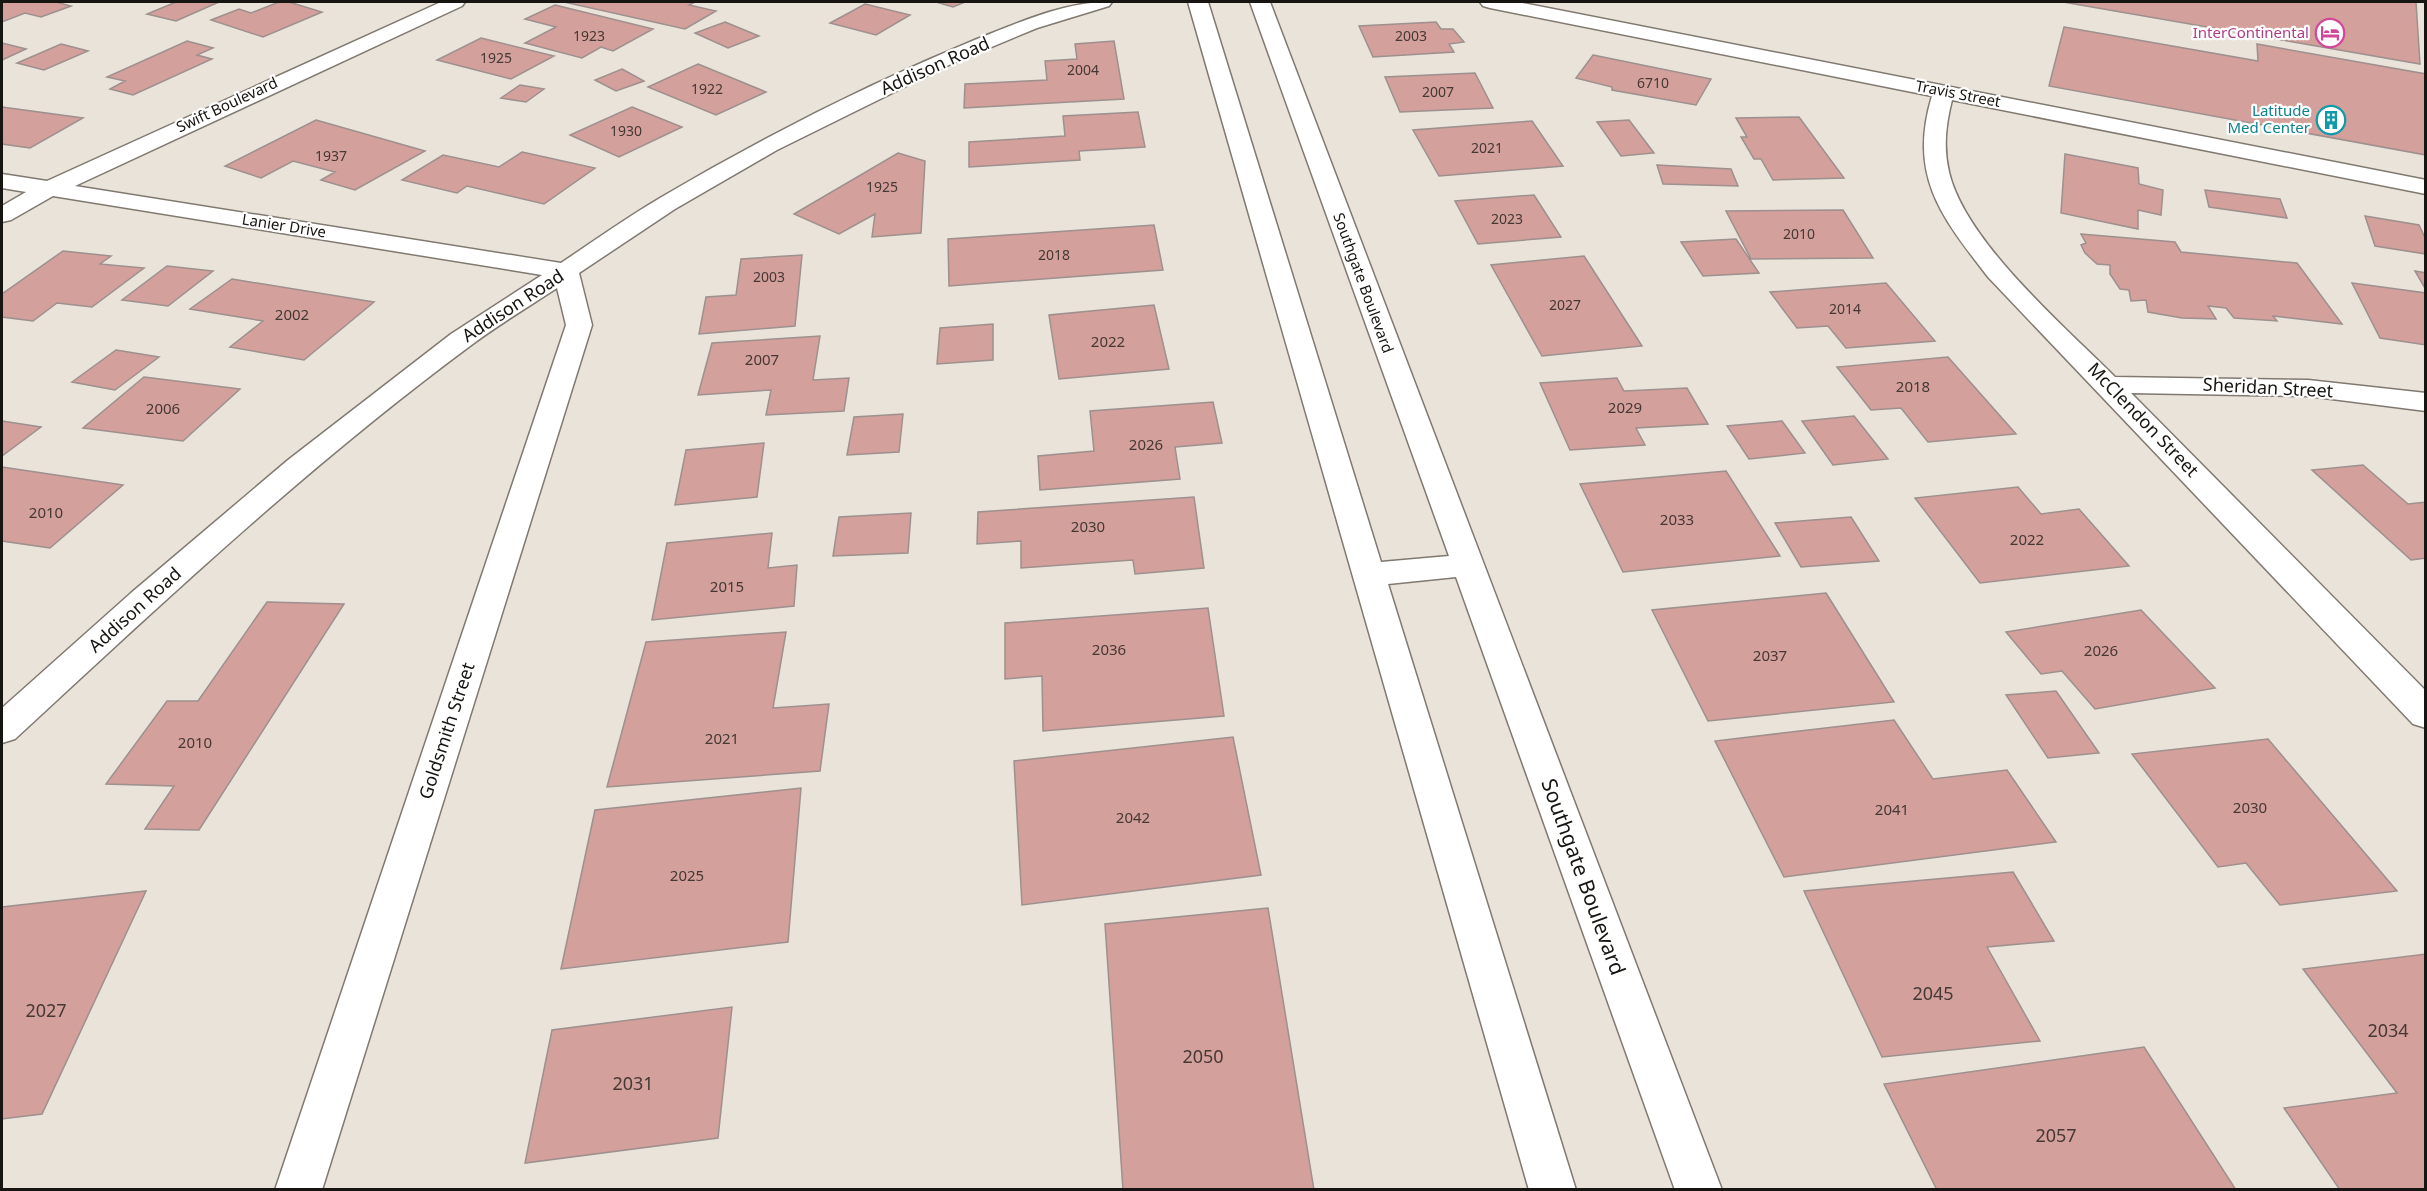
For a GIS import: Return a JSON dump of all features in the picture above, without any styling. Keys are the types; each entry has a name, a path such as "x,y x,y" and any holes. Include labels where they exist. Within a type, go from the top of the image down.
{"street":[{"name":"Swift Boulevard","path":"2,215 51,188 455,2"},
{"name":"Addison Road","path":"2,729 143,601 299,467 460,340 667,204 790,135 946,59 1030,24 1102,2"},
{"path":"1198,2 1552,1190"},
{"name":"Southgate Boulevard","path":"1260,2 1699,1190"},
{"name":"Travis Street","path":"1490,2 2426,187"},
{"name":"McClendon Street","path":"1944,91 1934,136 1937,171 1946,199 1966,232 1997,272 2426,714"},
{"name":"Lanier Drive","path":"2,181 566,271"},
{"name":"Goldsmith Street","path":"298,1190 579,325 566,271"},
{"name":"Sheridan Street","path":"2109,385 2209,384 2304,387 2426,402"},
{"path":"1369,574 1467,565"}],"building":[{"path":"2,2 56,2 71,6 41,17 25,13 2,22"},
{"path":"176,2 219,2 176,21 147,14"},
{"path":"279,2 289,2 322,12 263,37 211,20 239,9 251,13"},
{"path":"564,2 695,2 689,5 716,11 685,29"},
{"path":"936,2 965,2 953,7"},
{"name":"InterContinental","path":"2063,2 2416,2 2420,64"},
{"path":"865,4 910,15 876,35 830,23"},
{"path":"555,5 653,29 613,51 601,47 582,58 525,43 556,27 525,19"},
{"path":"725,22 759,36 728,48 695,33"},
{"path":"1436,22 1441,29 1453,29 1464,42 1449,44 1454,52 1373,57 1359,26"},
{"name":"Latitude Med Center","path":"2064,27 2258,61 2257,44 2426,74 2426,155 2049,86"},
{"path":"481,38 554,56 511,79 437,60"},
{"path":"187,41 213,48 197,55 212,59 133,95 110,89 125,81 107,77"},
{"path":"1114,41 1124,99 964,108 965,84 1047,80 1045,61 1077,59 1075,44"},
{"path":"2,43 26,49 2,60"},
{"path":"61,44 88,51 44,70 17,63"},
{"path":"1593,55 1711,79 1696,105 1612,90 1612,87 1576,78"},
{"path":"698,64 766,92 716,115 648,87"},
{"path":"622,69 644,81 616,91 595,80"},
{"path":"1475,73 1493,108 1400,112 1385,77"},
{"path":"520,85 544,89 526,102 501,98"},
{"path":"2,107 83,118 30,148 2,144"},
{"path":"632,107 682,127 619,157 570,135"},
{"path":"1138,112 1145,147 1079,151 1080,160 969,167 969,142 1065,136 1063,116"},
{"path":"1799,117 1844,178 1773,180 1761,159 1754,159 1741,137 1747,137 1736,118"},
{"path":"316,120 425,151 355,190 321,180 335,172 293,161 261,178 225,166"},
{"path":"1629,120 1654,153 1621,156 1597,122"},
{"path":"1532,121 1563,166 1439,176 1413,130"},
{"path":"522,152 595,168 544,204 467,186 457,193 402,180 443,155 499,167"},
{"path":"898,153 925,161 921,233 872,237 875,214 839,234 794,214"},
{"path":"2065,154 2138,168 2139,184 2163,190 2161,215 2138,210 2138,229 2061,213"},
{"path":"1657,165 1731,169 1738,186 1663,184"},
{"path":"2205,190 2280,199 2287,218 2209,207"},
{"path":"1534,195 1561,237 1478,244 1455,201"},
{"path":"1843,210 1873,258 1751,259 1726,211"},
{"path":"2365,216 2419,225 2426,240 2426,254 2375,246"},
{"path":"1154,225 1163,270 949,286 948,239"},
{"path":"2081,234 2175,242 2181,252 2297,263 2342,324 2273,316 2277,321 2234,318 2226,308 2208,306 2216,319 2182,318 2148,312 2146,300 2131,301 2129,290 2120,289 2110,274 2110,265 2097,264 2085,253 2081,245 2086,243"},
{"path":"1736,239 1759,273 1703,276 1681,242"},
{"path":"63,251 111,256 100,264 144,268 92,307 57,303 33,321 2,317 2,294"},
{"path":"802,255 795,326 699,334 706,297 736,295 741,259"},
{"path":"1584,256 1642,346 1542,356 1491,265"},
{"path":"167,266 213,271 168,306 122,300"},
{"path":"2415,271 2426,273 2426,290"},
{"path":"232,279 374,302 304,360 230,347 263,321 190,309"},
{"path":"1886,283 1935,341 1846,348 1828,326 1797,328 1770,292"},
{"path":"2352,283 2426,293 2426,345 2380,338"},
{"path":"1154,305 1169,369 1059,379 1049,315"},
{"path":"993,324 993,360 937,364 940,328"},
{"path":"820,336 813,380 849,378 844,411 766,415 771,390 698,395 712,343"},
{"path":"116,350 159,357 115,390 72,382"},
{"path":"1948,357 2016,434 1928,442 1901,408 1871,410 1837,367"},
{"path":"144,377 240,389 183,441 83,428"},
{"path":"1617,378 1624,391 1687,388 1708,424 1636,428 1645,445 1570,450 1540,383"},
{"path":"1213,402 1222,443 1175,447 1180,479 1040,490 1038,456 1094,451 1090,411"},
{"path":"903,414 899,452 847,455 854,417"},
{"path":"1854,416 1888,459 1833,465 1802,421"},
{"path":"2,421 41,427 2,456"},
{"path":"1782,421 1805,453 1749,459 1727,426"},
{"path":"764,443 757,497 675,505 686,450"},
{"path":"2363,465 2408,504 2426,502 2426,558 2411,560 2312,470"},
{"path":"2,467 123,485 50,548 2,541"},
{"path":"1726,471 1780,556 1623,572 1580,484"},
{"path":"2018,487 2041,514 2079,509 2129,566 1980,583 1915,498"},
{"path":"1194,497 1204,568 1135,574 1133,560 1021,568 1021,541 977,544 978,512"},
{"path":"911,513 908,553 833,556 839,517"},
{"path":"1851,517 1879,561 1801,567 1775,523"},
{"path":"772,533 768,568 797,565 794,606 652,620 667,543"},
{"path":"1826,593 1894,702 1708,721 1652,610"},
{"path":"267,602 344,604 199,830 145,829 174,786 106,784 167,701 198,701"},
{"path":"1208,608 1224,716 1043,731 1042,676 1005,679 1005,623"},
{"path":"2141,610 2215,688 2095,709 2062,671 2041,674 2006,632"},
{"path":"786,632 773,708 829,704 820,771 607,787 646,642"},
{"path":"2056,691 2099,753 2048,758 2006,695"},
{"path":"1894,720 1933,779 2007,770 2056,842 1784,877 1715,741"},
{"path":"1233,737 1261,875 1022,905 1014,761"},
{"path":"2268,739 2397,891 2280,905 2246,863 2218,867 2132,754"},
{"path":"801,788 788,942 561,969 595,810"},
{"path":"2013,872 2054,941 1987,947 2040,1041 1882,1057 1804,891"},
{"path":"146,891 42,1114 2,1119 2,907"},
{"path":"1268,908 1314,1190 1123,1190 1105,924"},
{"path":"2426,954 2426,1190 2340,1190 2284,1108 2397,1093 2303,969"},
{"path":"732,1007 718,1138 525,1163 552,1030"},
{"path":"2144,1047 2236,1190 1930,1190 1936,1188 1884,1084"}],"place":[{"name":"InterContinental","path":"2330,33"},
{"name":"Latitude Med Center","path":"2331,120"}]}
